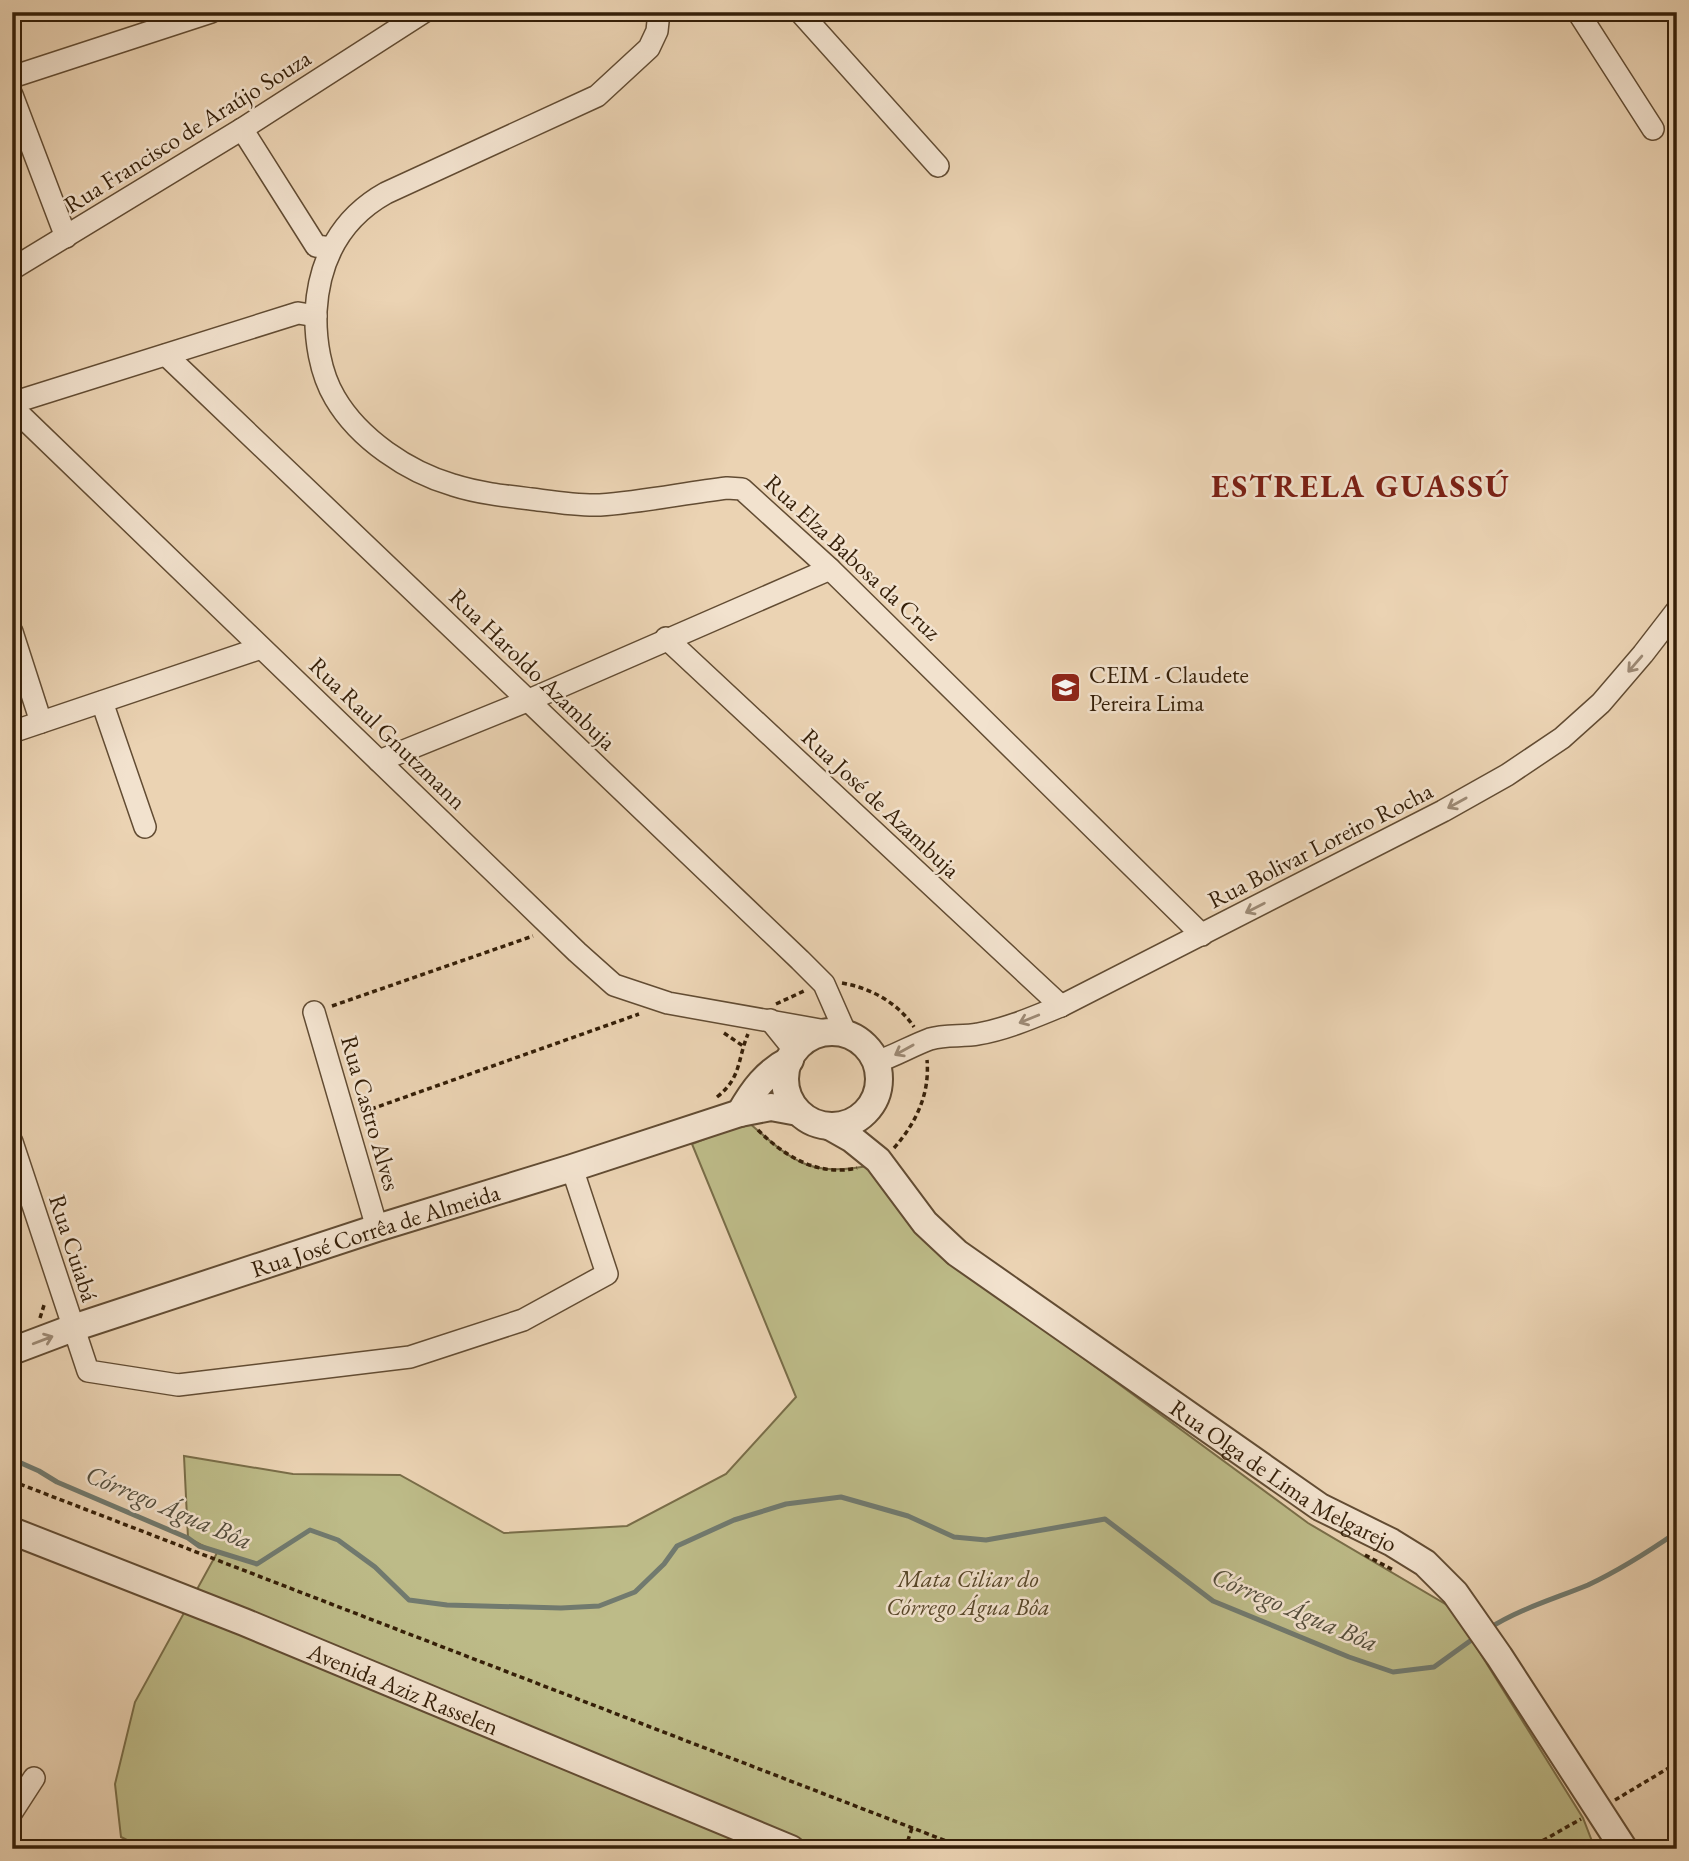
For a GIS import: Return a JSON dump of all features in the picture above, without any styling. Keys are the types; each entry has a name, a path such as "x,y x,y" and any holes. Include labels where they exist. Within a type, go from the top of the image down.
{"street":[{"path":"12,77 211,12"},
{"name":"Rua Francisco de Araújo Souza","path":"12,269 242,129 424,12"},
{"name":"Rua Elza Babosa da Cruz","path":"659,12 657,31 649,48 597,96 374,199 345,226 331,248 320,282 316,316 320,358 335,398 373,440 407,465 428,476 472,491 599,505 727,488 742,489 830,569 1202,935"},
{"path":"800,12 938,166"},
{"path":"1578,12 1653,129"},
{"path":"12,95 66,237"},
{"path":"242,129 316,246 331,248"},
{"path":"12,405 298,313 316,316"},
{"name":"Rua Haroldo Azambuja","path":"166,355 824,984 841,1034"},
{"name":"Rua Raul Gnutzmann","path":"12,405 261,648 614,985 668,1003 841,1034"},
{"path":"379,761 527,701 666,638 830,569"},
{"name":"Rua Bolivar Loreiro Rocha","path":"876,1062 899,1055 910,1046 933,1038 978,1034 1019,1023 1060,1006 1443,811 1507,775 1562,738 1601,703 1677,610"},
{"path":"12,632 41,722"},
{"name":"Rua José de Azambuja","path":"666,638 1060,1006"},
{"path":"12,732 261,648"},
{"path":"102,702 145,827"},
{"name":"Rua Castro Alves","path":"314,1012 377,1228"},
{"path":"770,1020 792,1055"},
{"path":"740,1113 752,1092 765,1077 814,1036 841,1034 864,1045 876,1062 878,1091 872,1104 864,1114 853,1121 829,1126 807,1119 790,1100 786,1087 786,1073 792,1055"},
{"path":"872,1104 879,1161"},
{"name":"Rua José Corrêa de Almeida","path":"12,1351 73,1328 377,1228 740,1113 771,1107 798,1112"},
{"name":"Rua Olga de Lima Melgarejo","path":"829,1126 852,1139 879,1161 925,1223 957,1253 1320,1507 1391,1542 1425,1563 1455,1593 1499,1656 1624,1849"},
{"name":"Rua Cuiabá","path":"12,1142 88,1371 178,1385 410,1357 523,1320 607,1274 572,1168"},
{"name":"Avenida Aziz Rasselen","path":"12,1531 244,1622 792,1849"},
{"path":"12,1812 34,1778"}],"path":[{"path":"314,1012 555,929"},
{"path":"344,1119 668,1003"},
{"path":"879,1161 916,1119 925,1096 928,1064"},
{"path":"38,1323 54,1271"},
{"path":"12,1481 967,1849"},
{"path":"905,1849 912,1828"}],"green space":[{"name":"Mata Ciliar do Córrego Água Bôa","path":"748,1122 790,1156 816,1168 832,1170 871,1165 1003,1299 1308,1523 1452,1608 1583,1818 1595,1849 242,1849 225,1841 217,1849 145,1849 121,1837 115,1784 135,1702 217,1553 188,1538 184,1456 293,1474 400,1475 504,1533 627,1526 726,1474 796,1397 692,1144"}],"waterway":[{"name":"Córrego Água Bôa","path":"12,1459 57,1482 188,1538 199,1546 257,1564 310,1530 338,1540 375,1567 409,1600 447,1605 561,1608 599,1606 635,1592 664,1564 677,1546 734,1520 786,1504 841,1497 908,1516 954,1537 986,1540 1105,1519 1213,1601 1349,1657 1393,1672 1434,1667 1477,1636"},
{"name":"Córrego Água Bôa","path":"1488,1629 1524,1610 1600,1579 1677,1532"}],"place":[{"name":"CEIM - Claudete Pereira Lima","path":"1066,688"}],"district":[{"name":"ESTRELA GUASSÚ","path":"1361,486"}]}
